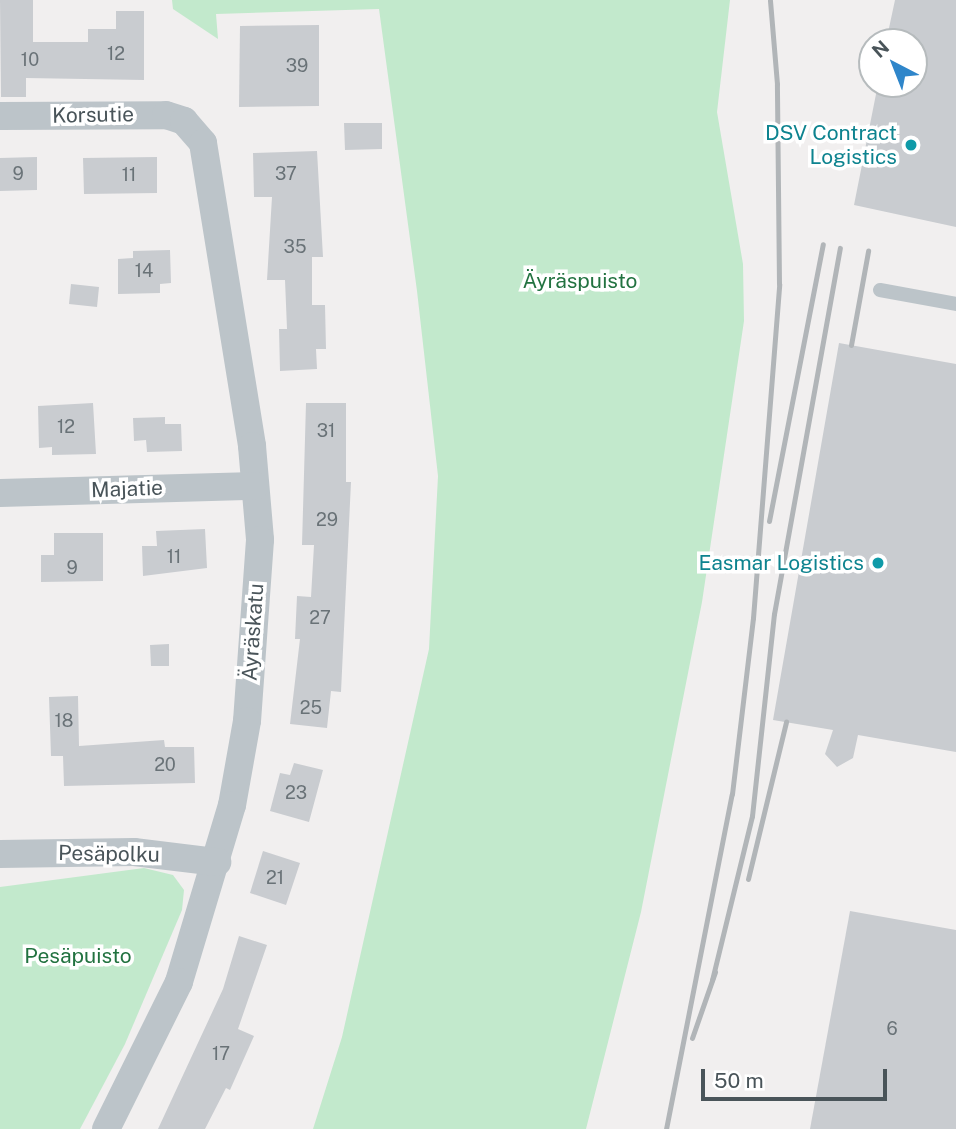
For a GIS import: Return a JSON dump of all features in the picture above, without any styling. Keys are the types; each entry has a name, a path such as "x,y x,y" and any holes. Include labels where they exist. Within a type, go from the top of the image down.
{"street":[{"name":"Korsutie","path":"0,116 166,115 184,121"},
{"name":"Äyräskatu","path":"106,1129 179,982 217,862 247,722 260,540 255,486 203,142 184,121"},
{"name":"Majatie","path":"0,493 255,486"},
{"name":"Pesäpolku","path":"0,854 134,852 217,862"}],"lane":[{"path":"880,290 956,304"}],"green space":[{"name":"Äyräspuisto","path":"172,0 730,0 717,112 743,264 744,321 702,602 641,912 586,1129 313,1129 342,1037 429,649 438,476 417,291 379,9 216,14 218,39 173,9"},
{"name":"Pesäpuisto","path":"144,868 173,875 184,890 182,910 125,1044 80,1129 0,1129 0,887"}],"building":[{"path":"0,0 33,0 33,42 88,42 88,29 116,29 116,11 144,11 144,80 26,78 26,97 1,97"},
{"name":"DSV Contract Logistics","path":"895,0 956,0 956,227 854,205 875,98 928,98 928,28 889,28"},
{"path":"319,25 319,106 239,107 240,26"},
{"path":"344,123 382,123 382,149 345,150"},
{"path":"317,151 323,257 312,257 312,305 325,305 326,349 316,349 317,369 280,371 279,329 287,329 285,280 267,280 272,197 254,197 253,153"},
{"path":"37,157 37,190 0,191 0,158"},
{"path":"157,157 157,193 84,194 83,158"},
{"path":"170,250 171,283 160,284 160,293 118,294 118,259 133,258 133,251"},
{"path":"71,284 99,287 97,307 69,304"},
{"name":"Easmar Logistics","path":"839,343 956,364 956,752 858,735 853,758 837,767 825,754 833,730 773,720"},
{"path":"93,403 96,454 52,455 52,447 39,448 38,406"},
{"path":"306,403 346,403 346,482 351,482 341,692 331,691 327,728 290,724 300,639 295,639 297,596 311,597 314,545 302,545"},
{"path":"165,417 165,424 181,424 182,451 147,452 146,440 134,441 133,418"},
{"path":"205,529 207,568 143,576 142,546 157,546 156,531"},
{"path":"54,533 103,533 103,581 41,582 41,555 54,555"},
{"path":"169,644 169,666 151,666 150,645"},
{"path":"78,696 79,746 164,740 165,747 194,747 195,783 64,786 63,756 51,756 49,697"},
{"path":"294,763 323,770 309,822 270,811 280,773 290,775"},
{"path":"263,851 300,863 286,905 250,893"},
{"path":"850,911 956,930 956,1129 810,1129"},
{"path":"239,936 267,945 238,1029 254,1036 230,1090 226,1088 205,1129 158,1129 223,989"}],"railway":[{"path":"666,1129 732,794 753,618 779,284 777,84 770,0"},
{"path":"769,521 823,244"},
{"path":"712,980 752,816 774,614 840,248"},
{"path":"851,345 868,251"},
{"path":"748,879 786,722"},
{"path":"692,1038 715,972"}],"place":[{"name":"DSV Contract Logistics","path":"911,145"},
{"name":"Easmar Logistics","path":"878,563"}]}
